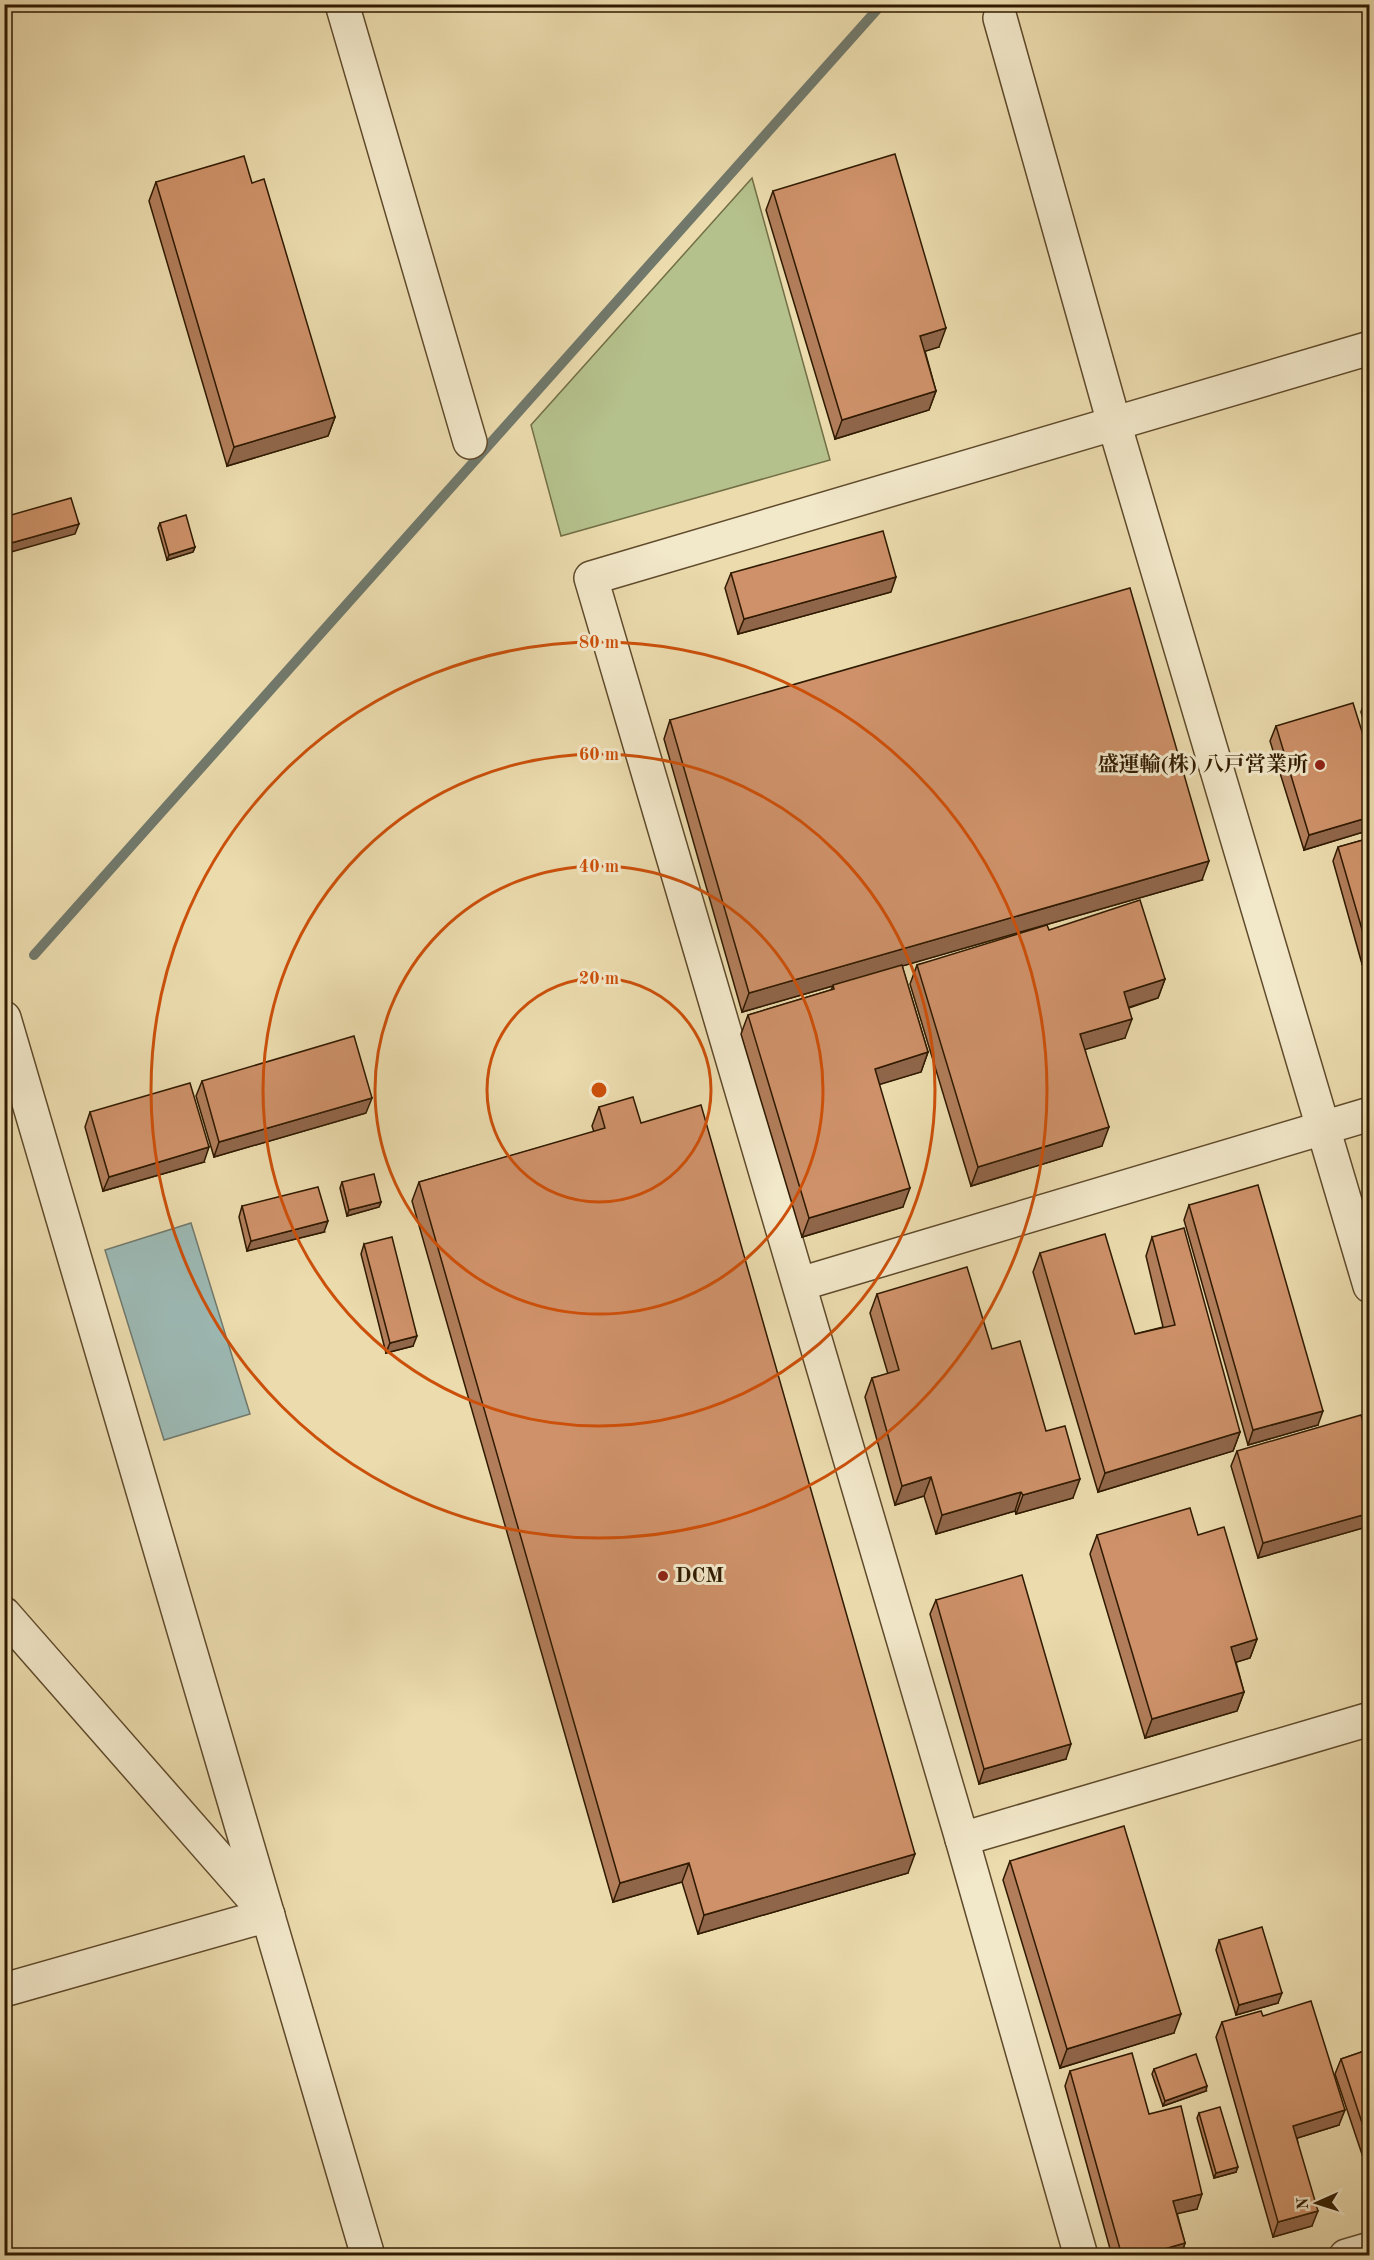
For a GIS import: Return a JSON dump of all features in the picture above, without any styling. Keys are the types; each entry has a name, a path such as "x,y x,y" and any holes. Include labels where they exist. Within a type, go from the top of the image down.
{"street":[{"path":"342,4 470,442"},
{"path":"1000,18 1114,423 1370,1286"},
{"path":"1081,2256 800,1284 591,578 1370,348"},
{"path":"4,1018 368,2256"},
{"path":"800,1284 1370,1114"},
{"path":"4,1614 268,1915"},
{"path":"962,1839 1370,1719"},
{"path":"4,1990 268,1915"},
{"path":"1346,2256 1370,2248"}],"green space":[{"path":"752,178 830,460 561,536 531,425"}],"water":[{"path":"191,1223 250,1414 164,1440 105,1250"}],"building":[{"path":"895,154 946,328 920,336 936,391 842,420 773,191"},
{"path":"244,156 252,183 264,179 335,417 234,447 156,182"},
{"path":"71,498 79,524 4,545 4,517"},
{"path":"186,515 195,547 169,555 160,523"},
{"path":"883,531 896,577 744,619 731,573"},
{"path":"1130,588 1209,861 749,993 670,720"},
{"path":"1370,696 1370,708 1366,697"},
{"name":"盛運輸(株) 八戸営業所","path":"1353,703 1370,757 1370,817 1309,835 1276,726"},
{"path":"1370,838 1370,949 1368,950 1338,847"},
{"path":"1140,900 1165,979 1124,992 1132,1019 1080,1034 1109,1127 978,1167 917,965 1047,925 1049,930"},
{"path":"902,965 928,1052 875,1069 910,1188 809,1218 748,1015 834,989 833,985"},
{"path":"354,1036 372,1098 219,1142 202,1081"},
{"path":"190,1083 209,1147 109,1177 90,1112"},
{"path":"633,1097 641,1123 701,1105 915,1854 704,1915 689,1863 620,1883 419,1182 605,1128 599,1107"},
{"path":"374,1174 381,1202 349,1210 342,1182"},
{"path":"1258,1185 1323,1411 1253,1430 1189,1205"},
{"path":"318,1187 328,1221 251,1241 242,1206"},
{"path":"1184,1228 1240,1432 1105,1473 1040,1253 1105,1234 1135,1334 1175,1325 1152,1237"},
{"path":"392,1237 417,1336 390,1343 364,1244"},
{"path":"967,1267 992,1349 1020,1341 1046,1431 1065,1426 1080,1479 1023,1495 1021,1492 942,1515 931,1477 902,1486 872,1378 899,1370 877,1294"},
{"path":"1361,1415 1370,1444 1370,1513 1263,1543 1237,1451"},
{"path":"1190,1508 1198,1535 1224,1527 1257,1639 1231,1647 1244,1692 1152,1719 1097,1535"},
{"path":"1022,1575 1071,1744 984,1769 936,1600"},
{"path":"1124,1826 1181,2014 1067,2049 1010,1861"},
{"path":"1262,1927 1282,1993 1239,2005 1219,1940"},
{"path":"1311,2001 1345,2110 1293,2126 1318,2211 1278,2222 1222,2022 1261,2011 1263,2016"},
{"path":"1370,2049 1370,2147 1341,2059"},
{"path":"1132,2053 1149,2114 1181,2106 1202,2194 1173,2201 1185,2243 1140,2256 1122,2256 1070,2071"},
{"path":"1196,2054 1207,2086 1165,2101 1154,2069"},
{"path":"1220,2107 1238,2167 1216,2173 1199,2113"}],"waterway":[{"path":"34,955 882,4"}],"place":[{"name":"盛運輸(株) 八戸営業所","path":"1320,765"},
{"name":"DCM","path":"663,1576"}]}
